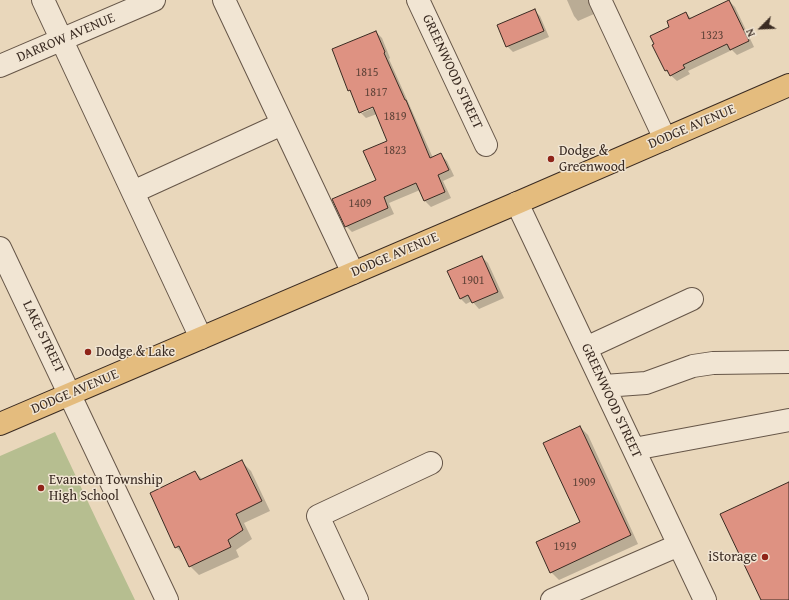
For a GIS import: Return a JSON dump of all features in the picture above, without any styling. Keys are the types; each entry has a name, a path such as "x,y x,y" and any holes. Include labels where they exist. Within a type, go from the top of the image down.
{"main road":[{"name":"DODGE AVENUE","path":"0,424 665,139 788,88"}],"street":[{"path":"44,0 201,338"},
{"name":"DARROW AVENUE","path":"0,66 154,0"},
{"path":"224,0 352,273"},
{"name":"GREENWOOD STREET","path":"418,0 486,145"},
{"path":"600,0 665,139"},
{"path":"133,192 282,124"},
{"name":"GREENWOOD STREET","path":"517,203 705,600"},
{"name":"LAKE STREET","path":"0,248 167,600"},
{"path":"586,348 692,298"},
{"path":"604,386 646,383 693,366 713,363 789,362"},
{"path":"634,450 789,420"},
{"path":"357,600 318,516 431,463"},
{"path":"552,600 679,545"}],"green space":[{"name":"Evanston Township High School","path":"55,432 135,600 0,600 0,456"}],"building":[{"path":"729,0 749,41 730,50 727,44 683,65 685,68 670,76 667,70 665,71 652,45 654,44 650,36 669,27 667,21 686,12 689,19"},
{"path":"535,9 544,31 506,47 497,25"},
{"path":"376,31 385,52 384,53 406,100 430,158 441,153 449,170 438,175 445,192 424,201 416,183 384,197 388,208 345,227 332,199 376,180 363,151 387,141 373,107 359,113 350,90 348,91 332,49"},
{"path":"482,256 498,292 472,303 468,295 460,299 447,271"},
{"path":"580,426 631,535 550,573 536,542 580,522 543,443"},
{"path":"242,460 262,501 236,514 243,530 228,540 231,547 189,567 179,546 175,548 150,493 195,471 200,480"},
{"name":"iStorage","path":"789,482 789,600 761,600 720,514"}],"place":[{"name":"Dodge & Greenwood","path":"551,159"},
{"name":"Dodge & Lake","path":"88,352"},
{"name":"Evanston Township High School","path":"41,488"},
{"name":"iStorage","path":"765,557"}]}
